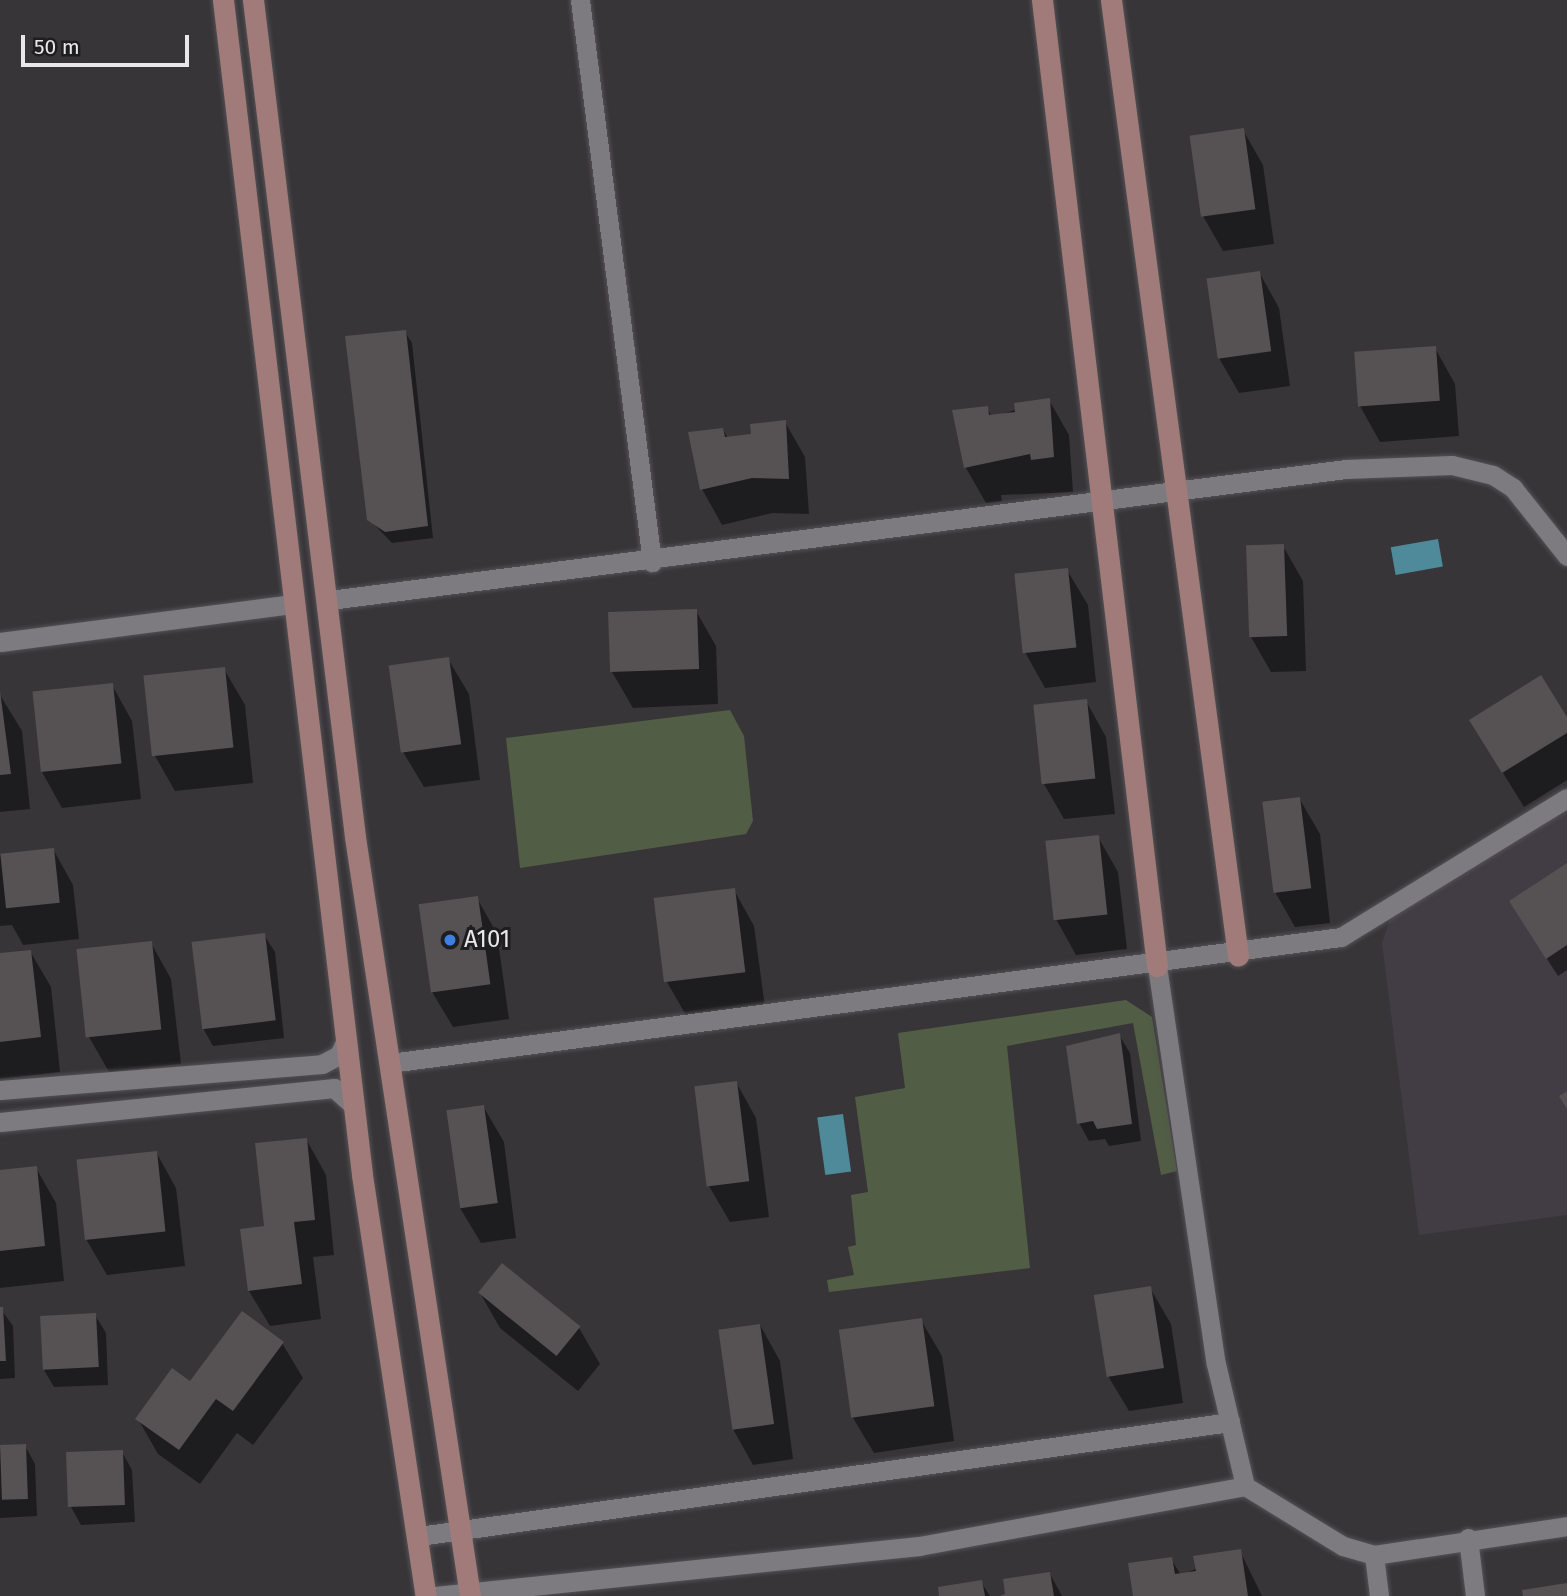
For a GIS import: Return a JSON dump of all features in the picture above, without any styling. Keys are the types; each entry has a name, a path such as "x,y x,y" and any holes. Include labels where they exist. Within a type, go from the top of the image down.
{"main road":[{"path":"223,0 354,1106 426,1596"},
{"path":"253,0 330,600 355,837 470,1593"},
{"path":"1042,0 1157,966"},
{"path":"1111,0 1238,956"}],"street":[{"path":"580,0 652,562"},
{"path":"330,600 652,562 1346,469 1452,465 1493,475 1513,488 1567,555"},
{"path":"0,642 294,604"},
{"path":"390,1063 1238,956 1341,937 1567,798"},
{"path":"1157,966 1230,1422 1245,1486"},
{"path":"0,1090 322,1064 339,1055 346,1040"},
{"path":"0,1122 334,1088 354,1106"},
{"path":"418,1536 1230,1422"},
{"path":"435,1596 919,1546 1245,1486 1343,1546 1374,1555 1468,1538 1567,1526"},
{"path":"1468,1538 1475,1596"},
{"path":"1374,1555 1379,1596"}],"shaded area":[{"path":"1567,807 1567,1215 1419,1235 1382,943 1391,916"}],"green space":[{"path":"730,710 744,736 753,821 746,834 520,868 506,738"},
{"path":"1126,1000 1152,1017 1177,1171 1161,1175 1133,1023 1007,1046 1030,1268 829,1292 827,1280 854,1275 848,1247 856,1245 851,1195 868,1192 855,1097 905,1088 898,1033"}],"water":[{"path":"1438,539 1443,567 1396,575 1391,547"},
{"path":"843,1114 851,1171 825,1175 817,1118"}],"building":[{"path":"1244,128 1255,209 1201,217 1190,136"},
{"path":"1260,271 1271,351 1218,359 1207,279"},
{"path":"406,330 428,526 385,532 367,520 345,336"},
{"path":"1436,346 1440,401 1358,407 1354,352"},
{"path":"1050,398 1054,457 1031,460 1030,454 964,468 952,410 988,406 989,415 1015,412 1014,403"},
{"path":"786,420 789,479 752,478 700,490 688,432 723,428 725,437 751,434 750,424"},
{"path":"1284,544 1287,636 1249,637 1246,545"},
{"path":"1068,568 1076,648 1023,653 1014,574"},
{"path":"697,609 699,669 610,672 608,612"},
{"path":"449,657 461,744 401,753 389,665"},
{"path":"225,667 233,748 152,756 143,676"},
{"path":"1541,675 1567,717 1567,733 1502,773 1469,720"},
{"path":"113,683 121,764 41,772 32,691"},
{"path":"0,691 11,774 0,775"},
{"path":"1087,699 1095,779 1042,784 1033,705"},
{"path":"1300,797 1311,888 1273,893 1262,802"},
{"path":"1099,835 1107,915 1054,920 1045,841"},
{"path":"54,848 60,903 6,908 0,854"},
{"path":"1567,863 1567,945 1546,959 1509,901"},
{"path":"735,888 745,972 664,982 654,898"},
{"path":"478,896 490,984 431,992 419,904"},
{"path":"265,933 276,1020 202,1029 192,942"},
{"path":"152,941 161,1030 86,1037 76,949"},
{"path":"31,950 41,1037 0,1042 0,953"},
{"path":"1120,1033 1132,1124 1097,1129 1093,1121 1077,1124 1066,1046"},
{"path":"737,1081 749,1181 707,1186 694,1086"},
{"path":"1567,1091 1567,1109 1559,1096"},
{"path":"484,1105 498,1203 460,1208 446,1110"},
{"path":"307,1138 315,1220 294,1222 302,1284 248,1291 240,1229 264,1226 255,1143"},
{"path":"157,1151 165,1232 85,1240 76,1159"},
{"path":"37,1166 45,1246 0,1251 0,1170"},
{"path":"502,1263 580,1327 557,1356 478,1293"},
{"path":"1151,1286 1164,1368 1107,1377 1094,1295"},
{"path":"0,1307 3,1307 6,1361 0,1361"},
{"path":"242,1311 284,1342 233,1411 216,1399 179,1450 135,1419 172,1368 190,1381"},
{"path":"96,1313 99,1367 43,1370 40,1316"},
{"path":"922,1318 934,1406 851,1418 839,1330"},
{"path":"760,1324 774,1424 732,1430 718,1330"},
{"path":"26,1444 28,1499 2,1500 0,1445"},
{"path":"123,1450 125,1505 68,1507 66,1452"},
{"path":"1241,1549 1248,1596 1133,1596 1128,1563 1172,1557 1175,1574 1196,1571 1193,1556"},
{"path":"1050,1572 1054,1596 1000,1596 1005,1594 1003,1579"},
{"path":"982,1580 985,1596 939,1596 938,1587"},
{"path":"1567,1583 1567,1596 1523,1596 1522,1590"}],"place":[{"name":"A101","path":"450,940"}]}
